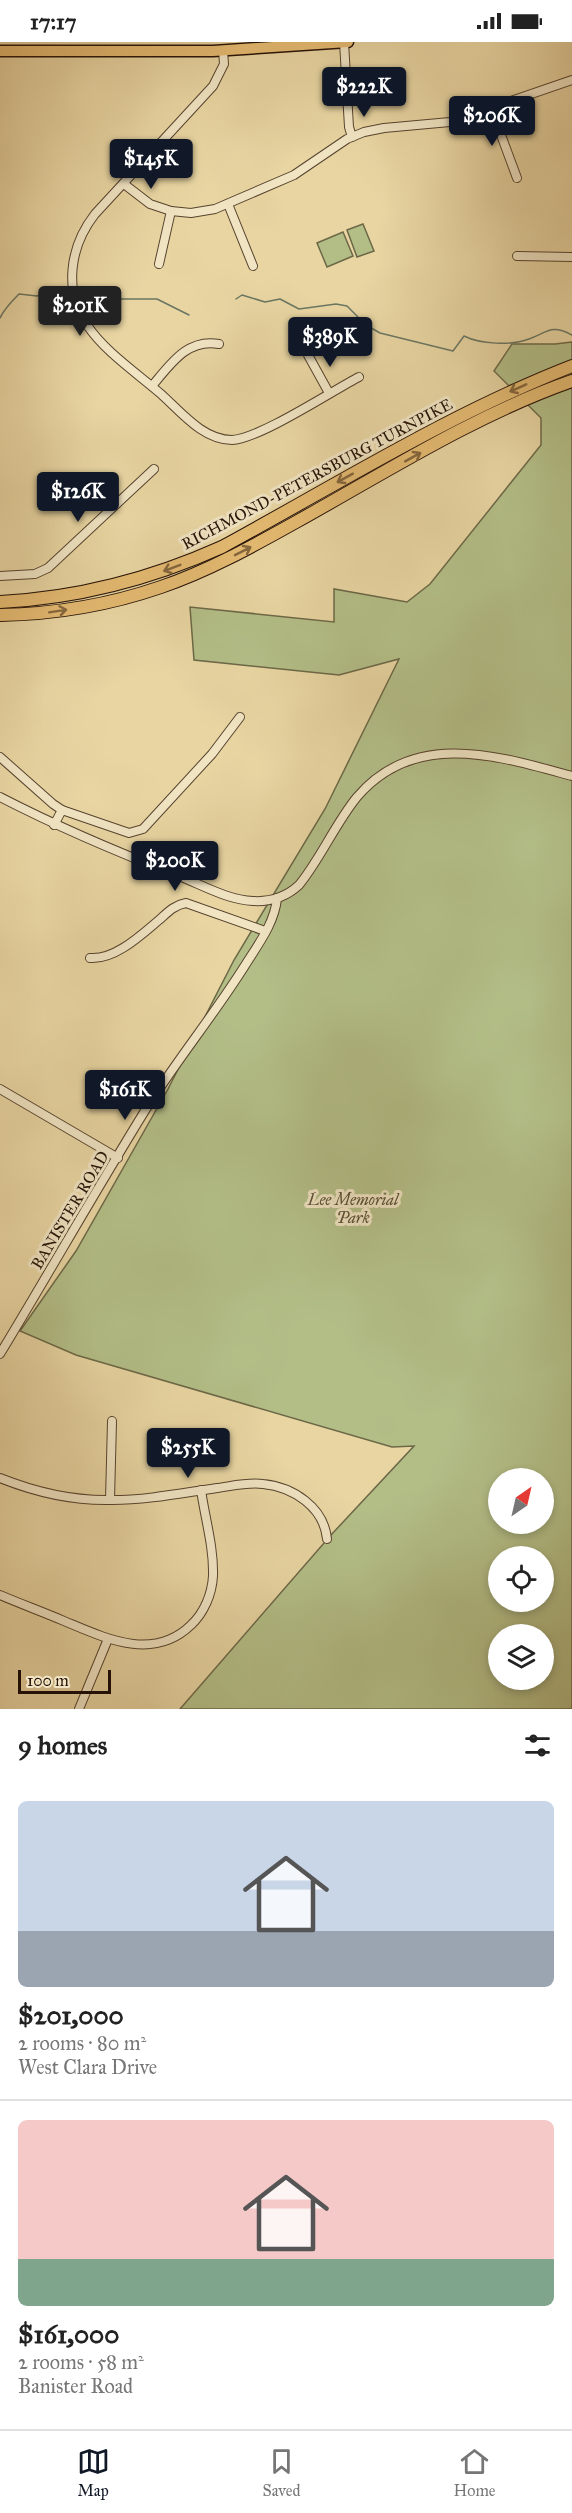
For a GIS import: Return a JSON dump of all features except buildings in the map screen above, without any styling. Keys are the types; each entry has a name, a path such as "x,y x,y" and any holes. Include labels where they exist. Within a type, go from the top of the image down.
{"highway":[{"name":"RICHMOND-PETERSBURG TURNPIKE","path":"0,602 54,598 113,586 192,560 232,541 490,400 572,366"},
{"name":"RICHMOND-PETERSBURG TURNPIKE","path":"0,615 35,614 97,605 161,587 194,574 262,541 479,421 572,381"}],"main road":[{"path":"0,51 119,46 154,51 200,51 346,42"}],"street":[{"path":"346,42 352,137"},
{"path":"223,50 224,64 213,86 94,214 81,234 74,255 73,290 87,326 109,349 207,433 223,439 234,440 262,431 359,377"},
{"path":"124,184 150,204 171,211 198,212 228,204 294,175 352,137 375,129 450,122 572,80"},
{"path":"491,108 516,178"},
{"path":"228,204 253,266"},
{"path":"159,264 171,211"},
{"path":"517,256 572,256"},
{"path":"152,386 174,361 193,345 203,343 219,345"},
{"path":"308,355 329,393"},
{"path":"0,576 35,574 48,568 153,469"},
{"path":"0,757 62,810 129,833 140,831 212,754 240,717"},
{"path":"0,798 54,825 234,898 253,901 277,898 299,885 362,792 386,772 413,759 438,753 470,753 572,776"},
{"path":"54,825 62,810"},
{"name":"BANISTER ROAD","path":"0,1354 165,1081 214,1014 265,931 274,915 277,898"},
{"path":"90,958 108,956 140,935 175,906 186,903 265,931"},
{"path":"0,1089 118,1158"},
{"path":"110,1500 112,1421"},
{"path":"0,1478 63,1496 110,1500 249,1483 262,1484 285,1490 306,1501 319,1514 326,1528 327,1539"},
{"path":"0,1595 108,1639 134,1645 157,1643 177,1636 199,1616 209,1596 213,1576 201,1490"},
{"path":"79,1709 108,1639"}],"green space":[{"path":"363,224 374,251 357,257 347,230"},
{"path":"343,232 353,256 327,267 317,243"},
{"name":"Lee Memorial Park","path":"572,342 572,1709 180,1709 331,1535 414,1446 392,1447 76,1355 20,1331 76,1251 168,1089 234,960 325,809 399,659 339,675 194,660 190,607 334,622 334,589 407,602 430,584 541,445 541,418 494,371 512,344"}],"waterway":[{"path":"0,318 19,294 37,296 43,294 64,299"},
{"path":"236,299 242,295 265,302 280,299 299,309 336,304 347,306 366,325 380,333 453,351 464,336 478,341 505,343 522,341 554,330 572,335"},
{"path":"116,299 157,299 189,315"}]}
